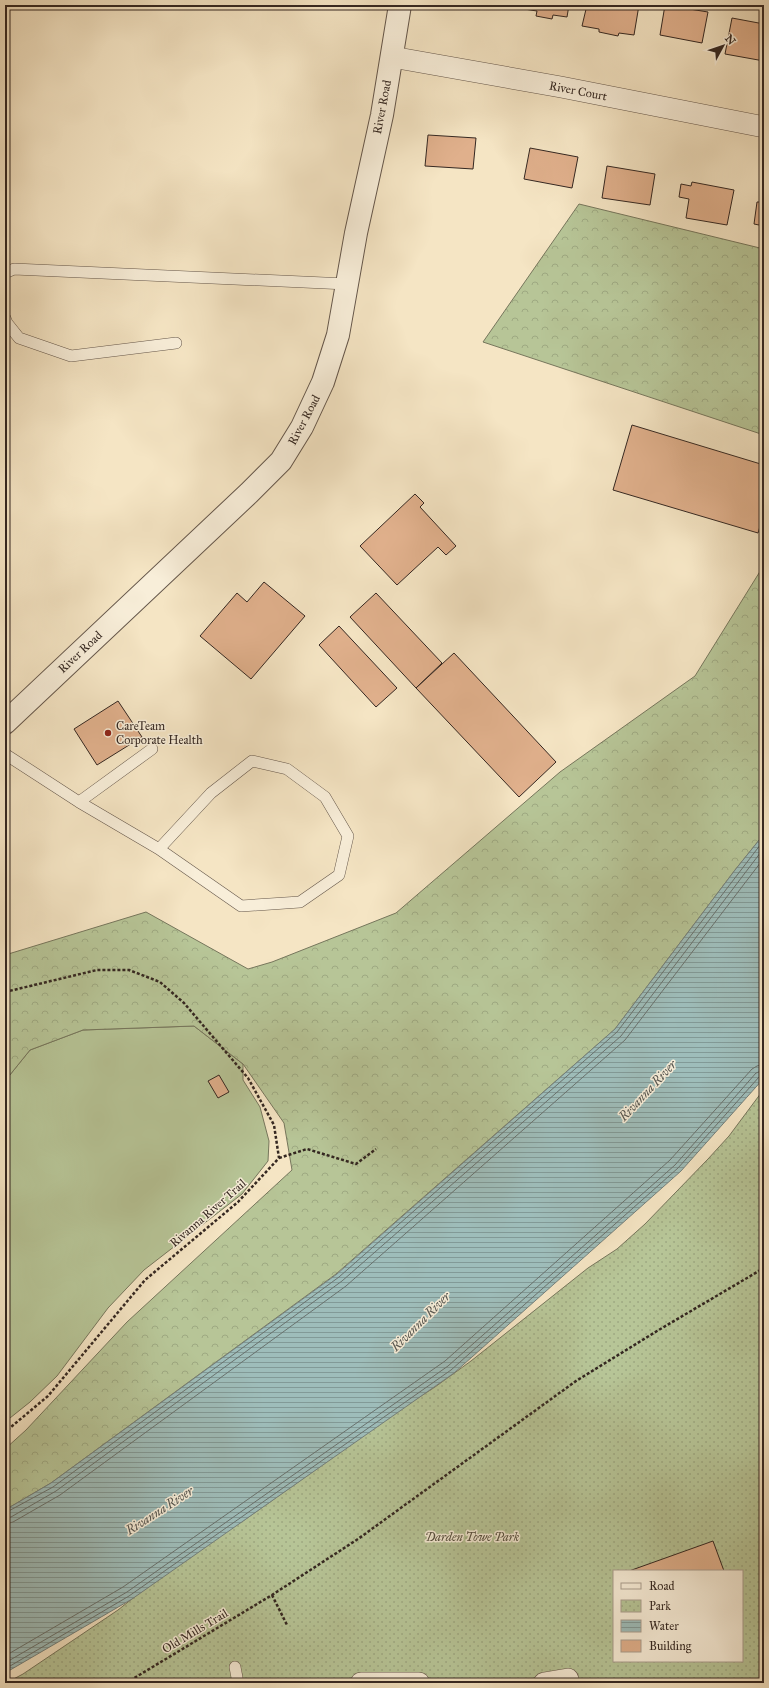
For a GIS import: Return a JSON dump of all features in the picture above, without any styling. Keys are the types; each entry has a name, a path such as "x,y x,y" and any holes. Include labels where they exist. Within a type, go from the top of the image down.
{"street":[{"name":"River Road","path":"5,723 250,492 281,461 302,427 323,382 338,335 356,233 382,115 400,5"},
{"name":"River Court","path":"392,57 561,87 764,127"},
{"path":"544,1683 571,1681"},
{"path":"361,1683 419,1683"}],"lane":[{"path":"8,269 347,284"},
{"path":"5,318 7,323 20,338 72,356 176,343"},
{"path":"79,802 152,749"},
{"path":"5,754 79,802 159,849 241,906 300,902 339,874 348,836 325,797 287,769 252,761 211,793 159,849"},
{"path":"236,1667 238,1683"}],"path":[{"path":"5,992 97,970 129,970 160,982 184,1003 248,1078 274,1125 279,1158 307,1149 356,1164 376,1149"},
{"name":"Rivanna River Trail","path":"5,1432 48,1396 145,1280 238,1202 279,1158"},
{"name":"Old Mills Trail","path":"126,1683 272,1595 358,1539 576,1381 764,1268"},
{"path":"272,1595 287,1625"}],"green space":[{"path":"579,204 764,249 764,435 483,342"},
{"path":"764,565 764,834 615,1029 336,1274 51,1483 5,1510 5,1449 26,1430 127,1322 292,1170 284,1123 243,1064 194,1026 83,1030 30,1050 5,1081 5,955 146,912 248,969 272,962 396,913 560,772 695,676"},
{"path":"194,1026 243,1064 243,1080 260,1107 269,1141 268,1161 242,1194 144,1270 108,1308 57,1376 30,1402 5,1422 5,1081 30,1050 83,1030"},
{"name":"Darden Towe Park","path":"764,1089 764,1683 6,1683 23,1674 118,1610 182,1559 243,1521 471,1361 588,1268 617,1249 645,1224 729,1136"}],"water":[{"name":"Rivanna River","path":"764,834 764,1078 681,1171 454,1373 132,1599 5,1673 5,1510 51,1483 337,1274 615,1029"}],"building":[{"path":"486,5 507,5 506,9"},
{"path":"524,5 569,5 567,17 553,15 552,19 536,16 537,11 524,9"},
{"path":"587,5 639,5 634,35 619,33 618,36 599,32 599,29 582,26"},
{"path":"665,5 708,12 702,43 660,35"},
{"path":"732,18 764,24 764,61 725,54"},
{"path":"428,135 476,138 473,169 425,166"},
{"path":"530,148 578,157 572,188 524,179"},
{"path":"607,166 655,174 650,205 602,198"},
{"path":"692,182 734,190 727,225 686,218 689,199 679,197 681,184 691,186"},
{"path":"761,194 764,194 764,226 754,224 757,202 760,202"},
{"path":"632,425 764,465 764,513 758,533 613,490"},
{"path":"415,494 424,503 420,507 456,546 446,555 438,547 397,585 360,546"},
{"path":"264,582 305,616 251,679 200,636 237,593 247,602"},
{"path":"376,593 442,663 416,688 350,617"},
{"path":"339,626 397,688 376,707 319,645"},
{"path":"454,653 556,762 519,797 416,688"},
{"name":"CareTeam Corporate Health","path":"118,701 142,737 97,765 74,729"},
{"path":"219,1075 229,1092 218,1098 208,1081"},
{"path":"713,1541 724,1570 632,1570"}],"place":[{"name":"CareTeam Corporate Health","path":"108,733"}]}
